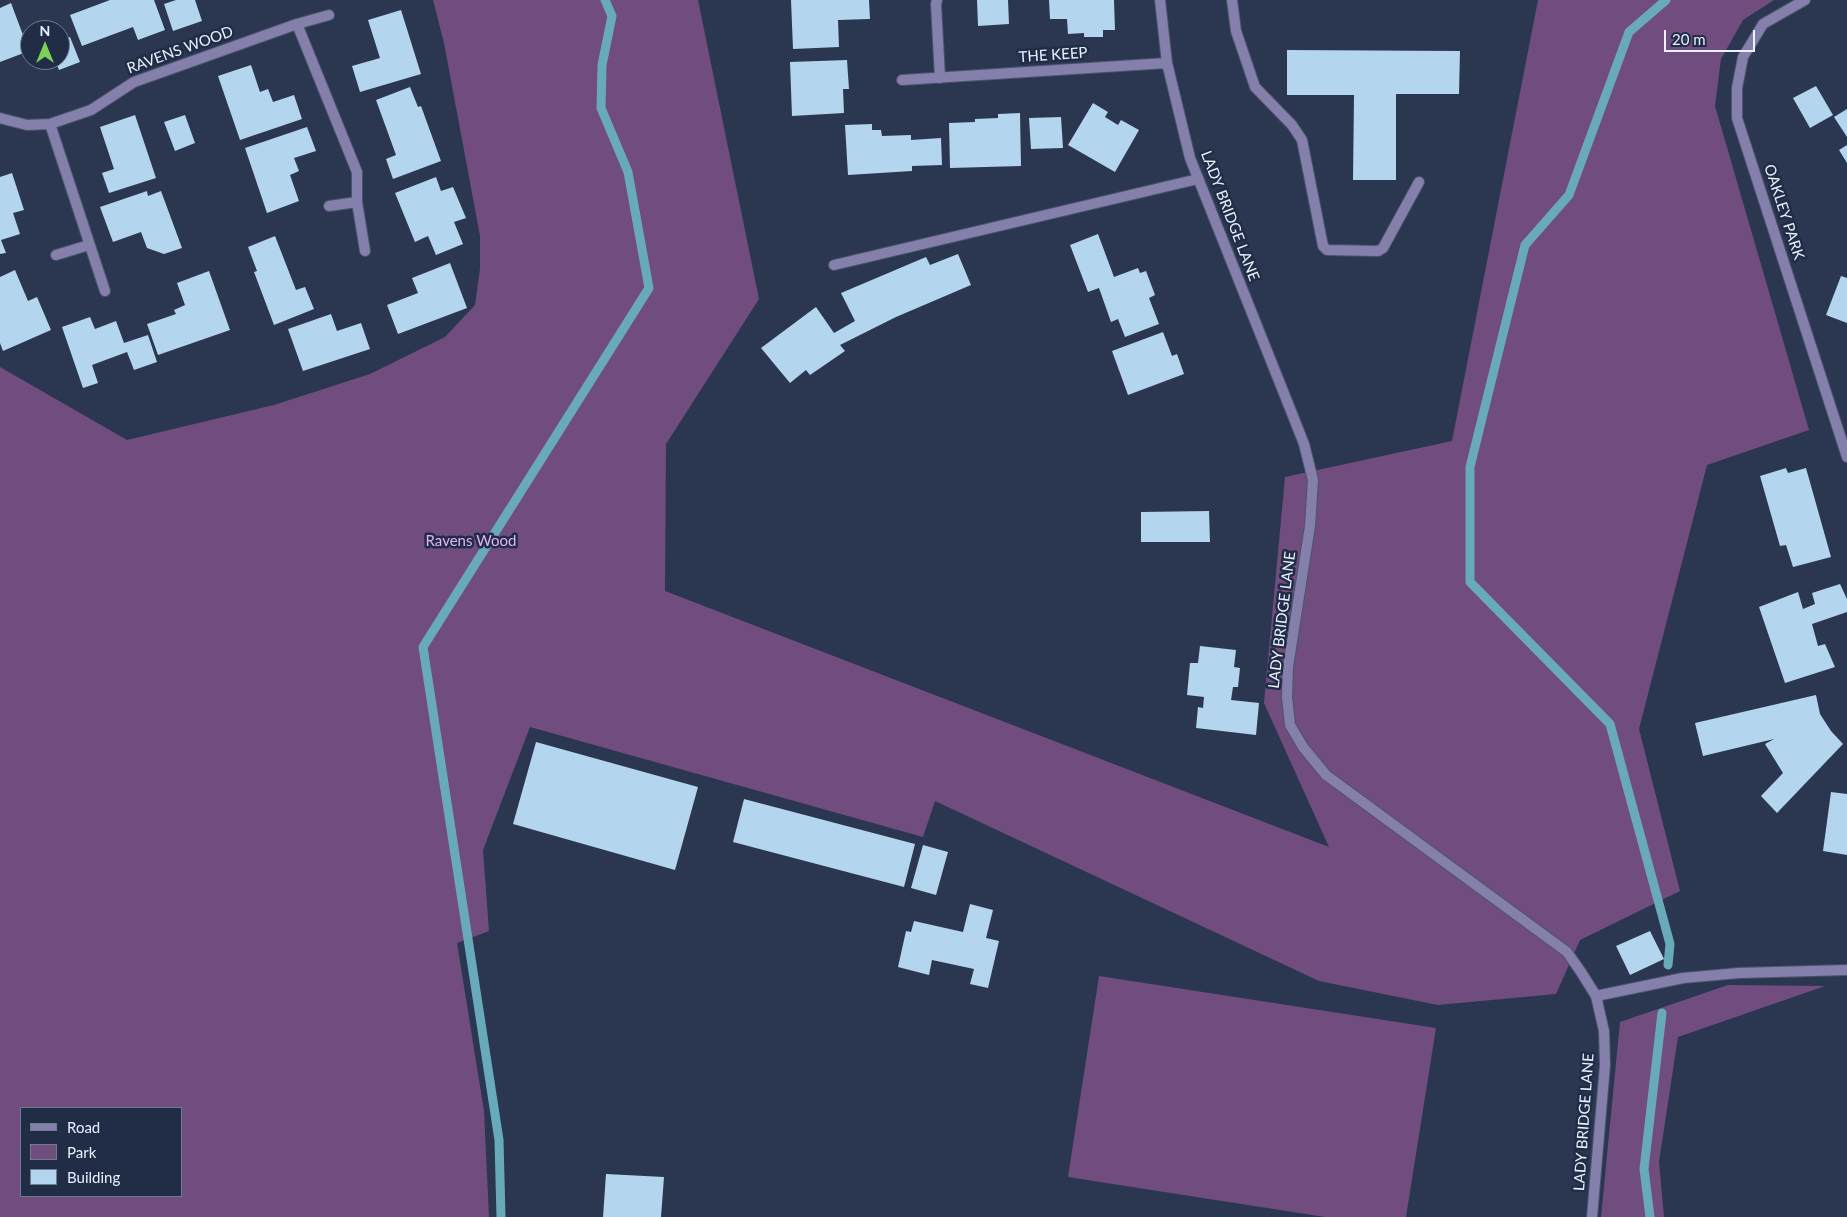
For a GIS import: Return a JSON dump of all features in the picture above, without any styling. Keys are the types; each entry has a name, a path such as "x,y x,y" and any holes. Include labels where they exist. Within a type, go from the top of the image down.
{"street":[{"path":"937,0 940,78"},
{"name":"LADY BRIDGE LANE","path":"1160,0 1167,63 1190,158 1304,444 1313,480 1310,526 1288,667 1287,697 1290,725 1303,747 1326,775 1567,952 1596,996 1604,1031 1605,1065 1592,1217"},
{"path":"1232,0 1236,31 1255,87 1292,125 1302,140 1323,246 1327,250 1378,251 1384,248 1419,182"},
{"name":"OAKLEY PARK","path":"1804,0 1763,24 1743,57 1737,88 1737,118 1847,457"},
{"name":"RAVENS WOOD","path":"0,118 27,125 50,124 91,110 134,82 297,24 329,15"},
{"path":"297,24 358,172 357,202 365,251"},
{"name":"THE KEEP","path":"902,80 1167,63"},
{"path":"50,124 105,291"},
{"path":"834,265 1198,179"},
{"path":"329,206 357,202"},
{"path":"56,255 90,244"},
{"path":"1596,996 1692,977 1739,972 1847,970"}],"green space":[{"name":"Ravens Wood","path":"433,0 698,0 759,299 666,444 665,591 1329,847 1264,703 1285,477 1452,441 1538,0 1774,0 1743,20 1721,59 1715,106 1809,430 1707,465 1639,729 1680,891 1580,940 1556,994 1438,1005 1319,981 935,801 923,837 530,727 483,850 489,931 457,943 484,1111 489,1217 0,1217 0,367 127,440 274,405 370,374 445,337 475,305 480,269 480,236 444,43"},
{"path":"1099,976 1436,1028 1406,1217 1325,1217 1068,1177"},
{"path":"1728,985 1825,986 1678,1037 1659,1162 1664,1217 1601,1217 1620,1022"}],"building":[{"path":"110,0 154,0 165,30 138,40 133,27 82,46 70,15"},
{"path":"176,0 195,0 202,21 173,31 164,4"},
{"path":"791,0 869,0 870,19 838,20 839,47 793,49"},
{"path":"977,0 1008,0 1009,24 978,26"},
{"path":"1049,0 1114,0 1115,30 1103,30 1103,37 1084,37 1084,33 1068,34 1067,19 1050,19"},
{"path":"11,3 20,27 20,54 0,62 0,8"},
{"path":"401,10 421,74 360,92 352,66 380,58 368,20"},
{"path":"70,37 80,62 70,66"},
{"path":"1287,50 1460,51 1459,94 1396,94 1396,180 1353,180 1354,95 1287,95"},
{"path":"847,60 849,89 843,89 844,113 792,116 790,62"},
{"path":"251,65 260,92 268,89 273,102 294,95 302,119 240,140 218,76"},
{"path":"1816,86 1833,115 1810,128 1793,98"},
{"path":"410,87 418,107 421,106 441,161 393,179 386,159 396,155 376,100"},
{"path":"1093,103 1108,112 1105,117 1118,125 1121,120 1139,130 1115,172 1068,145"},
{"path":"1847,109 1847,137 1834,117"},
{"path":"1020,113 1021,166 950,168 949,123 975,122 975,119 998,118 998,114"},
{"path":"135,115 156,178 109,193 102,173 114,169 100,127"},
{"path":"185,115 195,143 175,151 164,122"},
{"path":"1061,117 1063,148 1031,149 1029,118"},
{"path":"872,124 872,130 881,130 882,136 911,135 911,140 941,138 942,165 912,166 912,171 848,175 845,125"},
{"path":"307,127 316,151 294,158 299,171 290,175 299,201 267,213 245,148"},
{"path":"1847,145 1847,163 1839,150"},
{"path":"12,173 24,210 13,213 20,234 1,240 6,253 0,254 0,177"},
{"path":"436,177 441,191 453,187 466,218 454,222 463,244 436,255 428,236 415,242 395,193"},
{"path":"147,191 148,196 161,191 182,248 164,254 147,248 141,232 113,242 100,207"},
{"path":"1098,234 1114,277 1138,268 1140,273 1146,271 1155,295 1149,298 1159,324 1125,337 1118,319 1111,322 1099,288 1088,292 1070,245"},
{"path":"275,236 296,290 305,287 314,309 274,325 254,272 257,271 248,247"},
{"path":"958,254 971,285 896,317 840,345 845,351 810,375 806,370 790,383 761,348 816,307 834,333 855,321 841,293 926,257 930,265"},
{"path":"450,263 467,308 398,334 387,305 418,293 412,278"},
{"path":"15,270 28,301 37,297 51,330 3,351 0,343 0,277"},
{"path":"209,271 230,330 158,355 147,324 176,314 174,310 185,305 177,283"},
{"path":"1841,276 1847,278 1847,323 1826,315"},
{"path":"331,314 337,331 361,323 370,349 303,371 288,329"},
{"path":"90,317 95,329 116,321 124,343 148,335 157,362 134,370 127,352 92,365 98,383 83,388 62,327"},
{"path":"1163,332 1172,356 1177,354 1184,374 1128,395 1112,351"},
{"path":"1786,468 1788,473 1806,468 1831,557 1793,567 1786,545 1780,546 1760,476"},
{"path":"1209,511 1210,542 1141,542 1141,512"},
{"path":"1840,584 1847,599 1847,612 1812,624 1818,646 1825,644 1835,667 1785,683 1759,607 1798,592 1803,609 1815,604 1812,593"},
{"path":"1200,646 1236,650 1234,667 1240,668 1238,687 1233,687 1231,700 1259,703 1256,735 1196,728 1198,707 1203,708 1204,697 1187,695 1190,663 1198,663"},
{"path":"1816,695 1820,714 1831,731 1843,744 1777,813 1761,796 1783,773 1765,744 1774,739 1703,756 1695,723"},
{"path":"536,742 698,787 675,870 513,824"},
{"path":"1831,792 1847,794 1847,855 1823,851"},
{"path":"744,799 915,844 904,887 733,842"},
{"path":"923,845 948,852 936,895 911,888"},
{"path":"970,904 993,910 986,938 999,941 988,988 970,984 974,969 932,960 929,975 898,967 906,931 911,932 914,921 963,932"},
{"path":"1650,931 1664,959 1630,975 1616,946"},
{"path":"606,1174 664,1177 661,1217 603,1217"}],"waterway":[{"path":"501,1217 499,1140 423,647 649,288 628,172 601,108 602,65 612,16 605,0"},
{"path":"1666,0 1629,32 1569,195 1525,245 1470,467 1470,582 1610,724 1670,944 1668,965"},
{"path":"1650,1217 1644,1169 1662,1013"}]}
